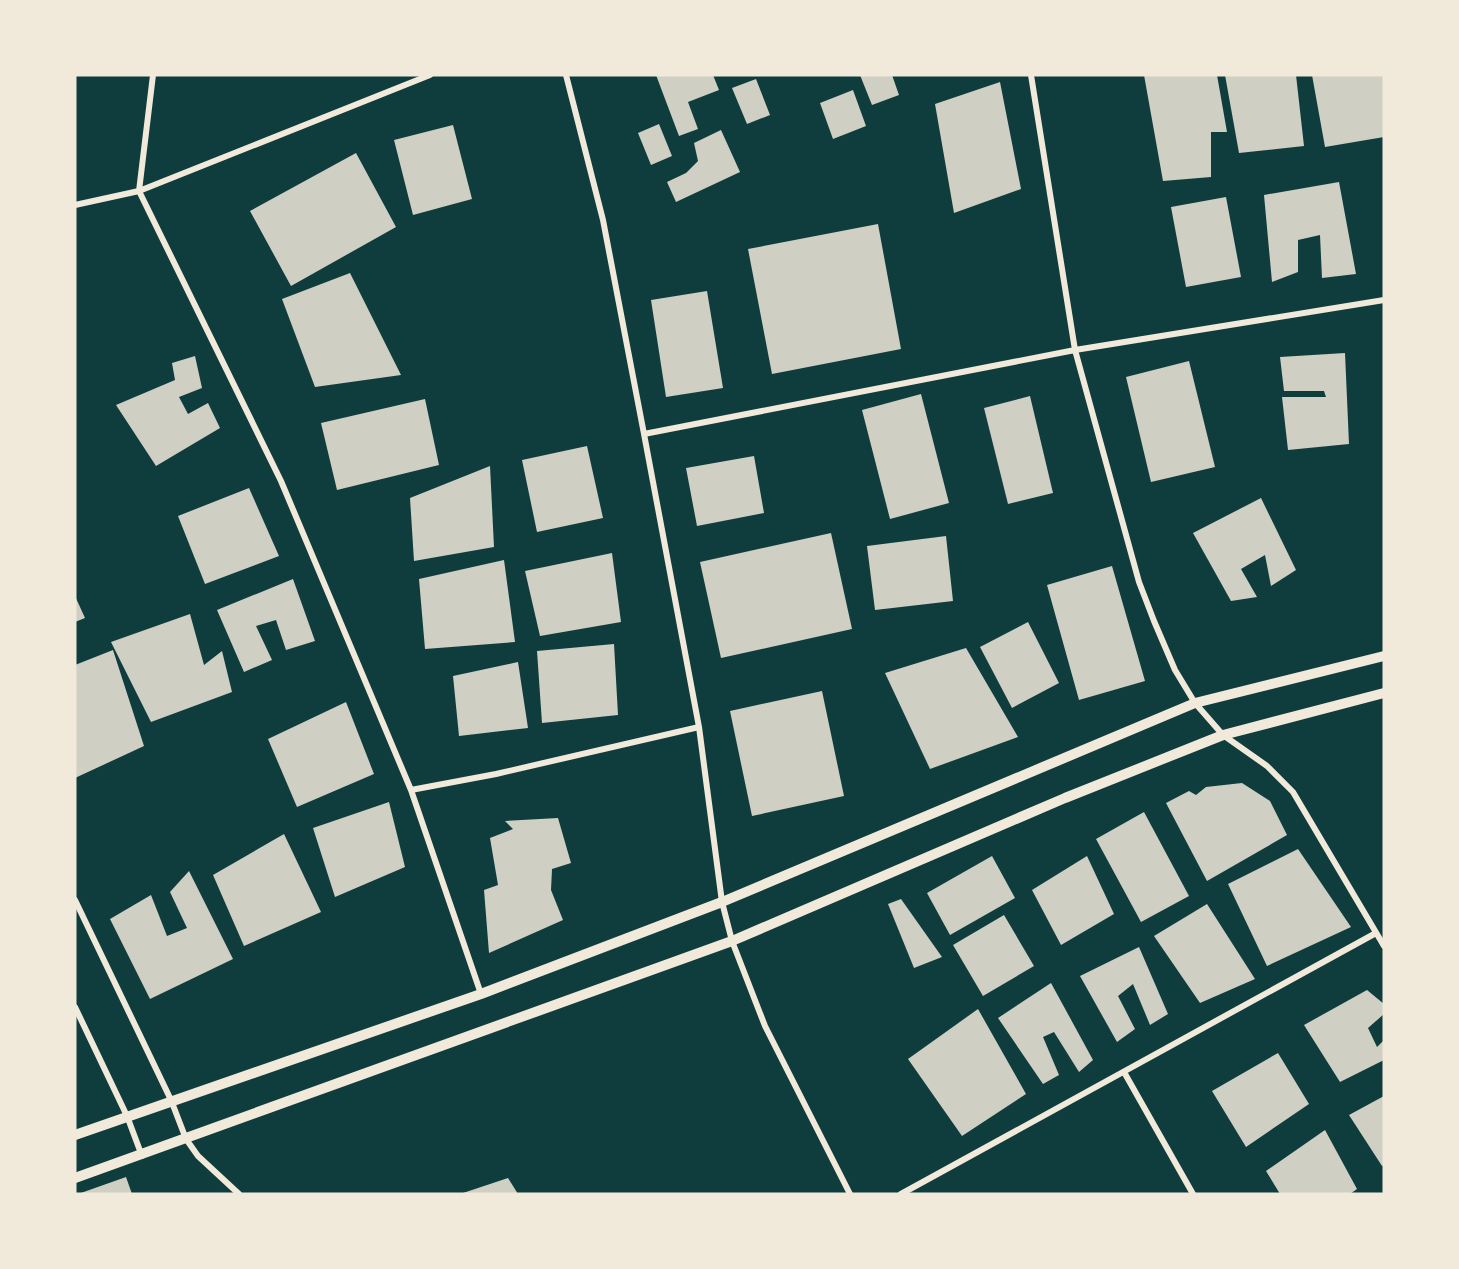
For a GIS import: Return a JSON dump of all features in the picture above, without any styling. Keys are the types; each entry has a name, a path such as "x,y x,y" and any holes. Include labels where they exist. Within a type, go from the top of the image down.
{"street":[{"path":"153,75 139,191 281,481 411,790 481,994"},
{"path":"75,205 139,191 430,75"},
{"path":"566,75 603,220 644,434 699,727 722,902 732,941 765,1026 850,1194"},
{"path":"1031,75 1075,350 1139,582 1175,670 1195,703 1223,735 1267,766 1293,792 1384,946"},
{"path":"644,434 1075,350 1384,300"},
{"path":"75,1135 481,994 722,902 1195,703 1384,656"},
{"path":"75,1178 142,1156 732,941 1065,798 1223,735 1384,693"},
{"path":"411,790 496,774 699,727"},
{"path":"75,900 171,1100 186,1139 198,1156 239,1194"},
{"path":"901,1194 1376,933"},
{"path":"75,1007 127,1116 142,1156"},
{"path":"1124,1072 1193,1194"}],"building":[{"path":"656,75 713,75 719,90 688,102 698,129 679,136"},
{"path":"860,75 892,75 899,95 872,105"},
{"path":"1144,75 1217,75 1227,132 1211,132 1211,177 1163,181"},
{"path":"1225,75 1296,75 1304,146 1239,153"},
{"path":"1312,75 1384,75 1384,137 1325,147"},
{"path":"756,79 770,115 747,124 732,88"},
{"path":"1000,82 1021,189 954,213 935,104"},
{"path":"853,90 866,126 833,139 820,103"},
{"path":"659,124 672,156 651,165 638,133"},
{"path":"453,125 472,199 413,215 394,140"},
{"path":"721,130 740,172 676,202 667,182 686,173 698,161 694,143"},
{"path":"356,153 396,227 291,286 250,211"},
{"path":"1339,182 1356,274 1322,278 1320,235 1298,240 1298,272 1272,282 1264,195"},
{"path":"1226,197 1241,277 1186,287 1171,207"},
{"path":"878,224 901,349 772,374 748,249"},
{"path":"350,273 401,375 315,387 282,299"},
{"path":"707,291 723,388 666,397 651,300"},
{"path":"1345,353 1349,444 1288,450 1282,397 1326,397 1324,391 1284,391 1280,357"},
{"path":"195,356 202,388 179,397 188,414 208,403 220,428 156,466 116,405 175,380 172,363"},
{"path":"1189,361 1215,467 1151,482 1126,377"},
{"path":"921,394 949,503 890,519 862,410"},
{"path":"1030,396 1053,493 1008,504 984,408"},
{"path":"425,399 439,465 337,490 321,423"},
{"path":"587,446 603,518 537,532 522,460"},
{"path":"754,456 764,513 697,526 686,468"},
{"path":"490,466 494,547 414,561 410,498"},
{"path":"249,488 279,556 205,584 178,516"},
{"path":"1261,498 1296,570 1271,586 1265,555 1241,569 1257,597 1231,601 1193,533"},
{"path":"831,533 852,629 721,658 700,562"},
{"path":"946,536 953,601 875,610 867,546"},
{"path":"612,553 621,622 540,636 525,571"},
{"path":"504,560 515,642 425,649 419,579"},
{"path":"1112,566 1145,681 1079,700 1047,585"},
{"path":"293,579 315,641 286,650 276,620 256,626 272,660 244,672 217,610"},
{"path":"75,596 85,618 75,622"},
{"path":"190,614 204,665 222,651 232,692 151,722 111,642"},
{"path":"1028,622 1059,683 1012,708 980,647"},
{"path":"614,644 618,715 542,723 537,651"},
{"path":"966,648 1018,737 930,769 885,673"},
{"path":"113,650 144,746 75,778 75,665"},
{"path":"518,662 528,728 459,736 453,676"},
{"path":"822,691 844,796 752,816 730,711"},
{"path":"346,702 374,774 297,807 268,739"},
{"path":"1242,783 1270,801 1287,835 1207,881 1166,803 1189,791 1196,795 1206,787"},
{"path":"389,802 405,867 335,897 313,828"},
{"path":"1144,812 1189,896 1141,922 1096,839"},
{"path":"558,818 571,863 552,869 551,890 563,920 489,953 484,890 498,885 490,838 513,829 505,821"},
{"path":"284,834 321,912 244,946 213,875"},
{"path":"1298,849 1351,927 1267,966 1228,884"},
{"path":"992,856 1015,898 950,935 927,893"},
{"path":"1087,856 1114,914 1061,945 1032,890"},
{"path":"189,871 233,959 150,999 110,919 151,895 167,936 187,928 170,892"},
{"path":"901,899 942,957 914,968 888,904"},
{"path":"1207,904 1255,979 1200,1003 1154,936"},
{"path":"1004,915 1034,966 983,996 953,945"},
{"path":"1139,947 1168,1014 1150,1025 1133,984 1118,996 1135,1029 1117,1042 1080,976"},
{"path":"1051,983 1093,1060 1079,1072 1054,1032 1043,1037 1059,1075 1043,1084 998,1018"},
{"path":"1367,990 1384,1004 1384,1014 1368,1028 1377,1047 1384,1040 1384,1060 1340,1082 1304,1025"},
{"path":"978,1009 1026,1094 962,1136 908,1059"},
{"path":"1278,1053 1309,1104 1246,1147 1212,1091"},
{"path":"1384,1096 1384,1165 1382,1166 1349,1115"},
{"path":"1325,1130 1357,1189 1350,1194 1280,1194 1266,1171"},
{"path":"126,1177 132,1194 78,1194"},
{"path":"508,1178 518,1194 460,1194"}]}
